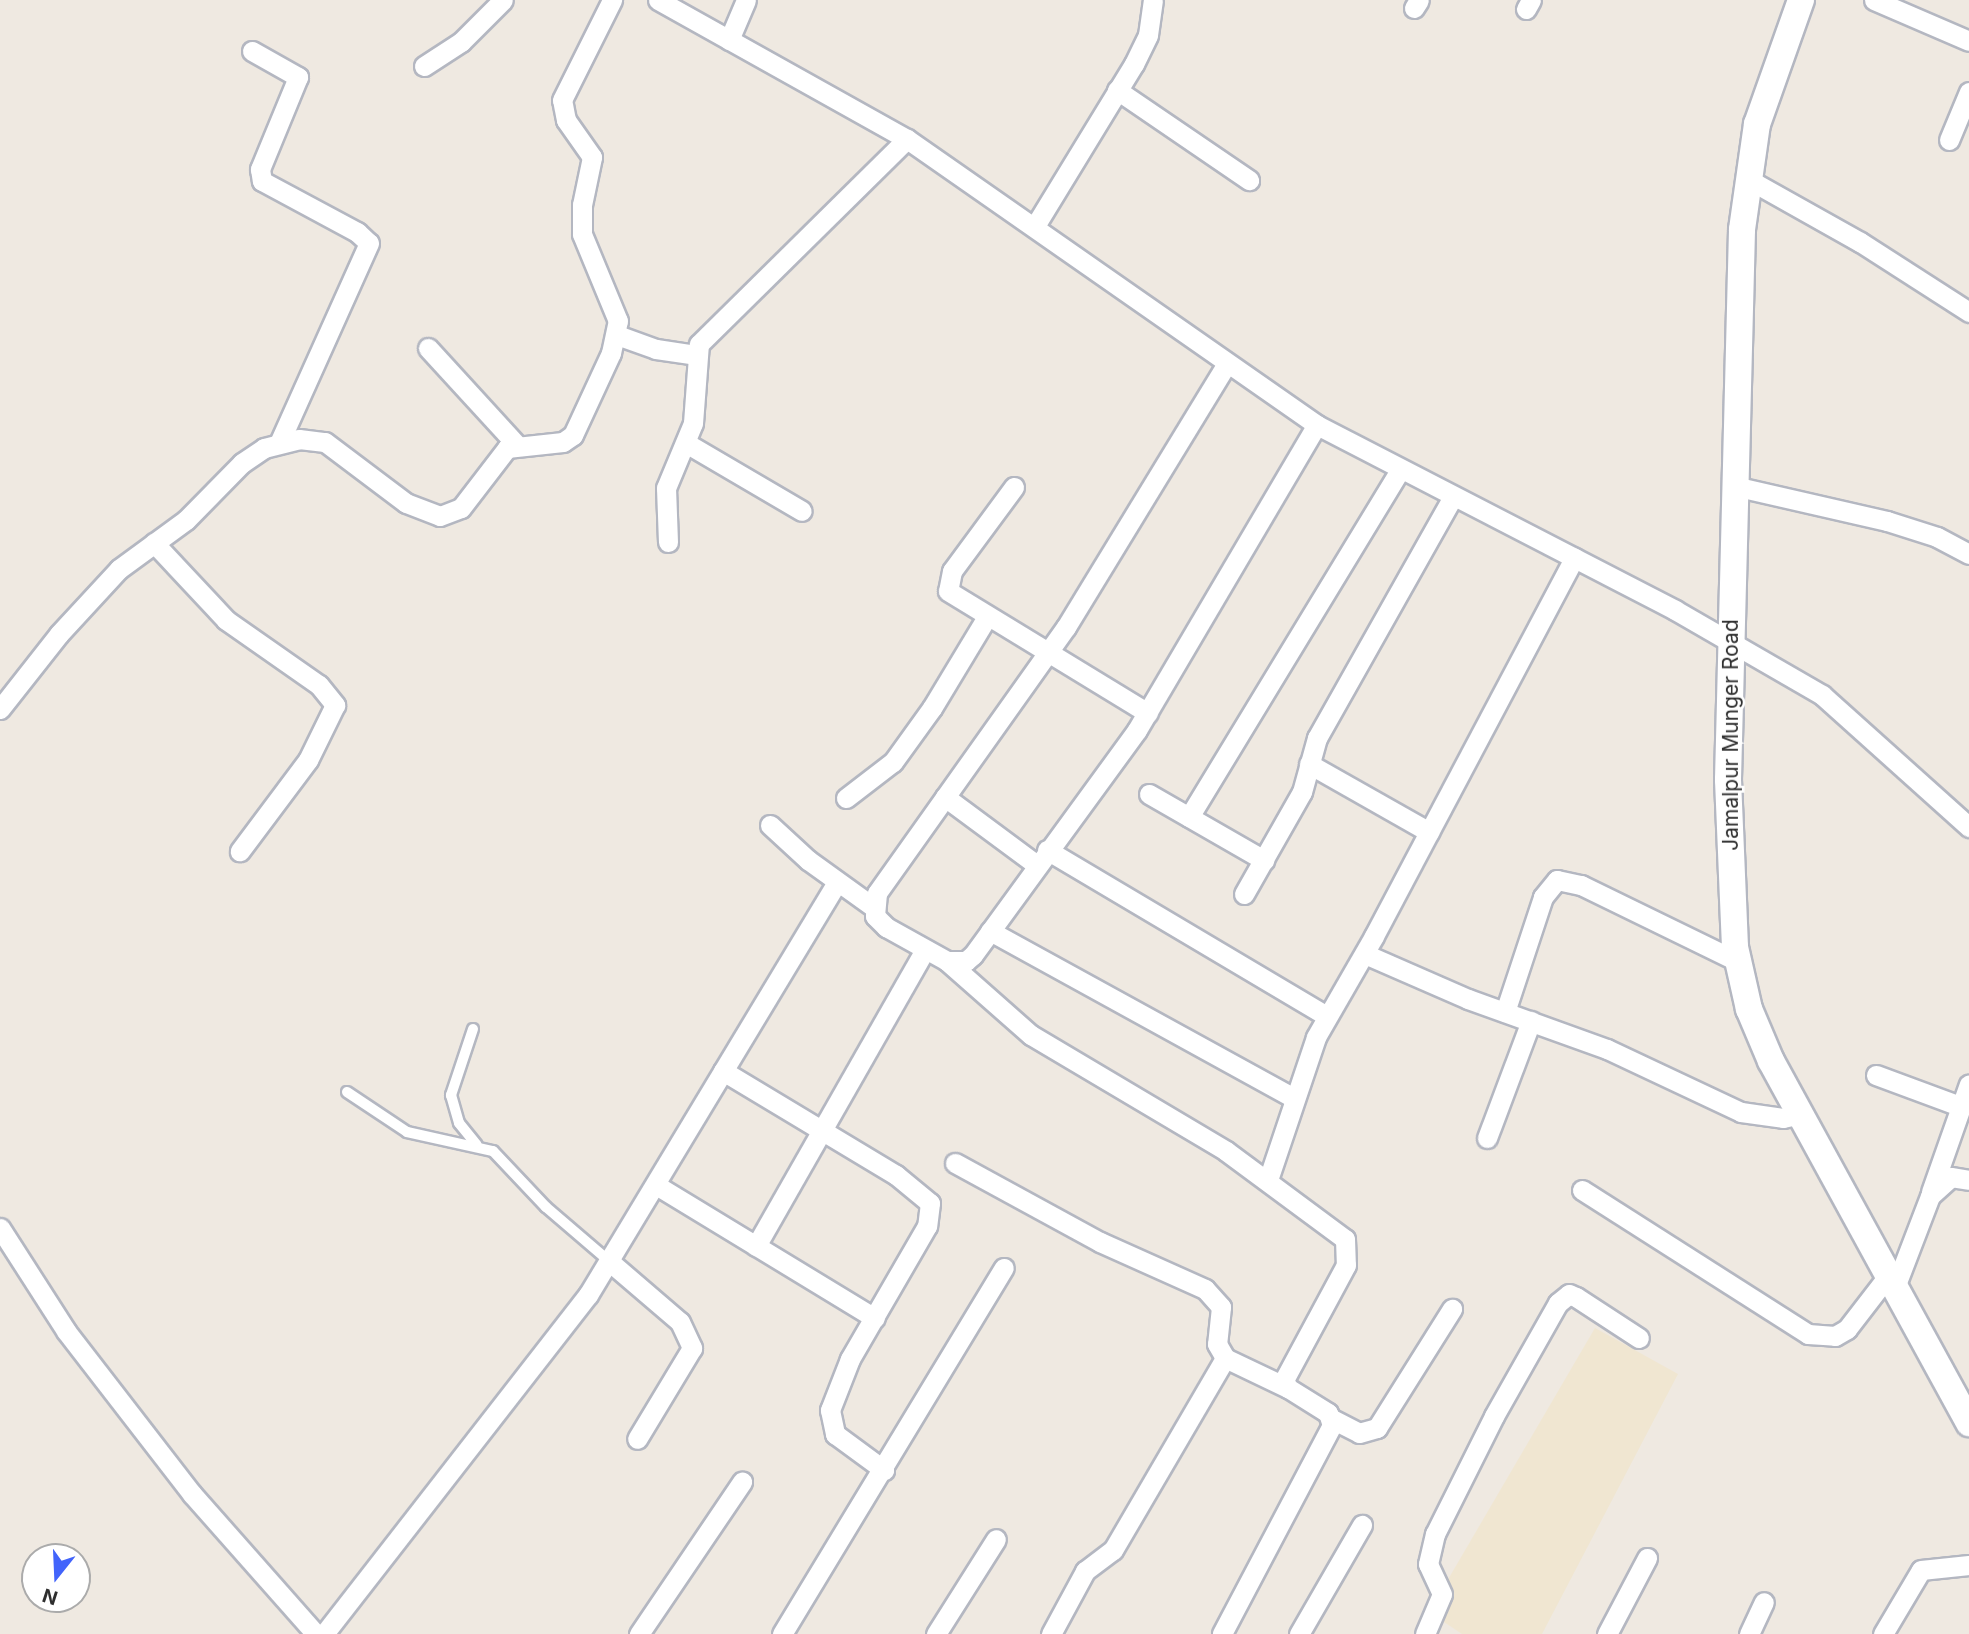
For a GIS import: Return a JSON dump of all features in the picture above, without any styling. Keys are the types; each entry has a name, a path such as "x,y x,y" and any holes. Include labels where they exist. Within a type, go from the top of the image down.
{"street":[{"path":"424,66 461,42 503,0"},
{"path":"0,709 84,605 119,569 186,520 242,463 279,443 299,439 325,442 406,503 440,516 460,508 499,457 517,445 550,444 573,435 617,335 614,307 582,233 592,157 566,120 562,100 612,0"},
{"path":"658,0 906,139 1035,226 1226,365 1317,425 1574,558 1822,695 1969,827"},
{"path":"729,40 746,0"},
{"path":"1035,226 1148,35 1153,0"},
{"path":"1874,0 1969,41"},
{"name":"Jamalpur Munger Road","path":"1798,1 1768,83 1746,178 1734,486 1728,780 1737,961 1749,1009 1800,1114 1890,1283 1969,1423"},
{"path":"252,51 298,77 260,169 262,181 357,232 369,243 279,443"},
{"path":"1117,90 1249,180"},
{"path":"1949,140 1969,92"},
{"path":"668,542 666,488 686,443 696,405 696,355 706,336 906,139"},
{"path":"1746,178 1860,242 1969,312"},
{"path":"617,335 656,349 696,355"},
{"path":"428,348 517,445"},
{"path":"872,906 884,880 1049,653 1226,365"},
{"path":"947,961 966,961 1148,713 1317,425"},
{"path":"686,443 802,512"},
{"path":"1189,817 1401,470"},
{"path":"1014,486 947,581 954,598 1148,713"},
{"path":"1734,486 1887,521 1937,537 1969,554"},
{"path":"1244,894 1302,792 1317,738 1453,497"},
{"path":"155,543 226,620 318,685 335,705 309,761 240,850"},
{"path":"1268,1180 1294,1098 1327,1016 1365,954 1574,558"},
{"path":"846,798 893,762 932,708 987,617"},
{"path":"1309,764 1429,832"},
{"path":"1149,794 1264,860"},
{"path":"945,797 1042,857 1327,1016"},
{"path":"770,825 837,883 872,906 875,916 886,927 947,961 987,1000 1061,1056 1268,1180 1337,1230 1348,1250 1334,1289 1286,1370 1288,1388"},
{"path":"1504,1012 1543,897 1557,880 1581,885 1737,961"},
{"path":"324,1634 496,1416 610,1262 837,883"},
{"path":"990,931 1294,1098"},
{"path":"756,1246 925,950"},
{"path":"1365,954 1504,1012 1607,1049 1741,1112 1783,1118 1800,1114"},
{"path":"1486,1138 1531,1021"},
{"path":"723,1071 823,1129 930,1203 927,1226 836,1385 830,1410 835,1434 884,1470"},
{"path":"1876,1075 1960,1106"},
{"path":"1582,1190 1808,1334 1835,1336 1847,1329 1890,1283 1930,1196 1969,1084"},
{"path":"955,1163 1053,1218 1216,1297 1221,1307 1217,1344 1225,1359 1288,1388 1332,1419 1359,1433 1377,1428 1452,1309"},
{"path":"1930,1196 1951,1177 1969,1180"},
{"path":"656,1185 875,1318"},
{"path":"0,1228 66,1331 192,1494 316,1634"},
{"path":"610,1262 680,1322 692,1348 637,1439"},
{"path":"782,1634 1004,1269"},
{"path":"1424,1634 1442,1594 1428,1564 1435,1534 1494,1416 1558,1303 1570,1294 1639,1338"},
{"path":"1051,1634 1085,1571 1113,1550 1225,1359"},
{"path":"1222,1634 1317,1457 1332,1419"},
{"path":"639,1634 743,1482"},
{"path":"1299,1634 1362,1525"},
{"path":"936,1634 996,1539"},
{"path":"1607,1634 1647,1558"},
{"path":"1883,1634 1921,1570 1969,1565"},
{"path":"1749,1634 1764,1602"}],"lane":[{"path":"473,1029 451,1095 459,1123 477,1146"},
{"path":"347,1092 407,1132 477,1146 504,1160 546,1207 610,1262"}],"shaded area":[{"path":"1595,1328 1678,1374 1542,1634 1462,1634 1429,1612"}]}
